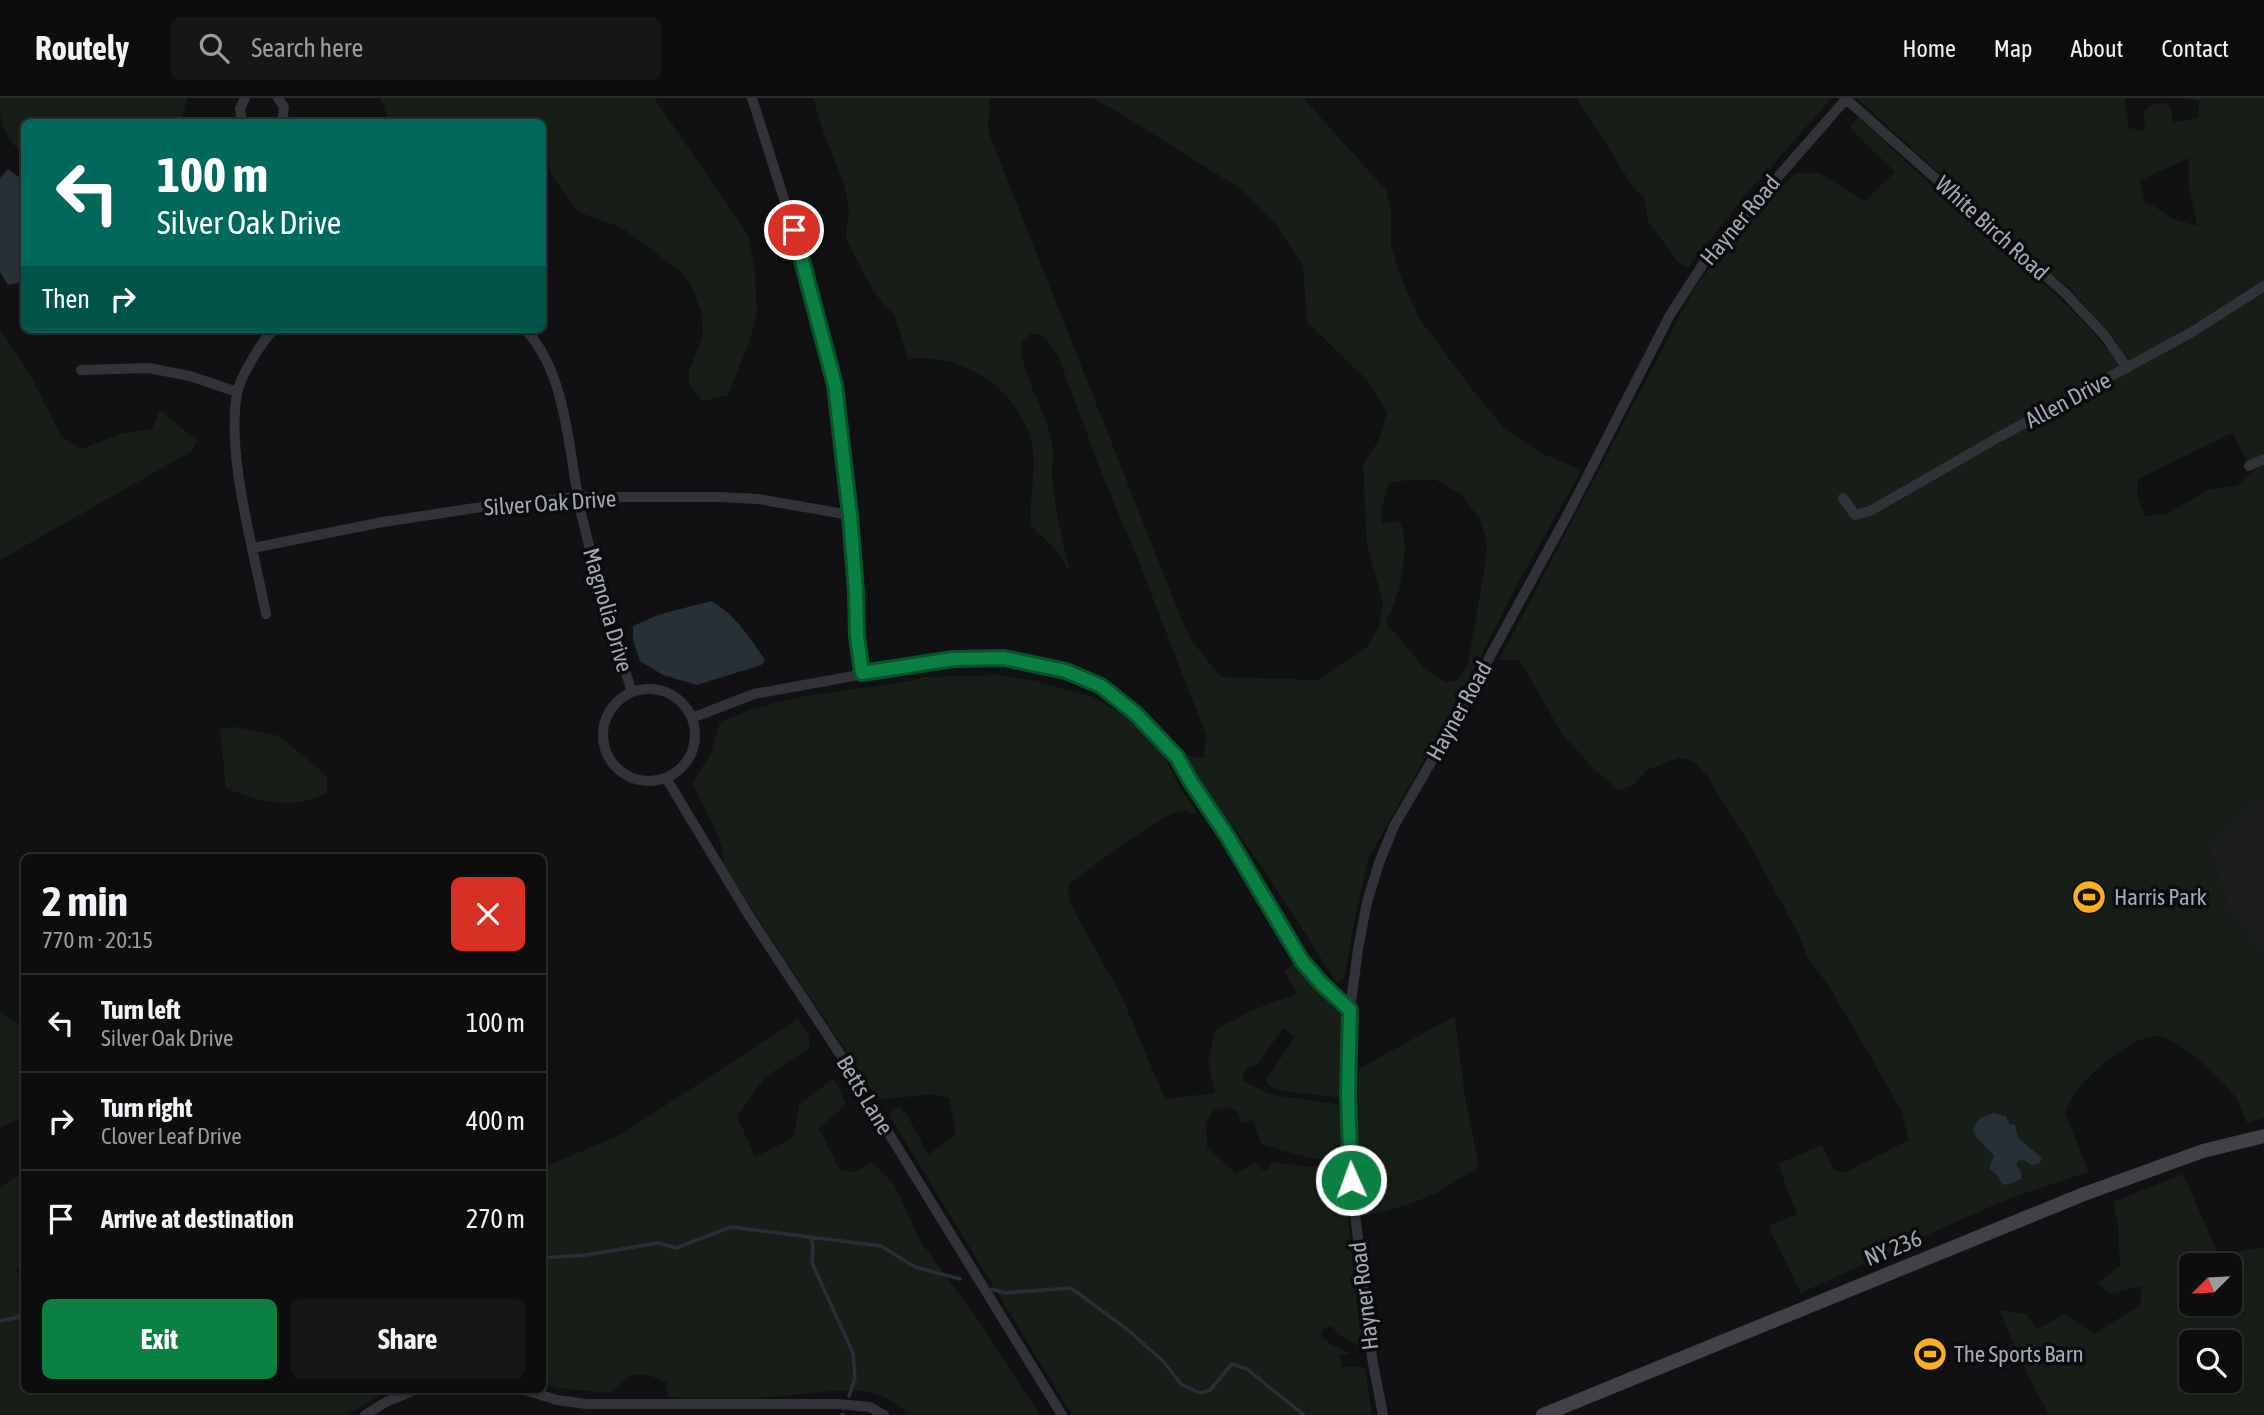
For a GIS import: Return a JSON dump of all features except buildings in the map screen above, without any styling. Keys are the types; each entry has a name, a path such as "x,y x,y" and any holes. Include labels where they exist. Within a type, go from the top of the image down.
{"main road":[{"name":"NY 236","path":"1543,1415 2084,1194 2203,1151 2264,1136"}],"street":[{"path":"242,119 240,109 245,98"},
{"path":"278,98 284,107 282,119"},
{"path":"752,98 801,253 835,385 850,515 857,636 862,673"},
{"name":"White Birch Road","path":"1847,99 2065,293 2105,335 2127,368"},
{"name":"Hayner Road","path":"1383,1415 1372,1359 1351,1180 1348,1094 1350,1010 1358,949 1367,902 1379,863 1394,826 1571,508 1670,314 1707,258 1847,99"},
{"name":"Allen Drive","path":"1843,498 1855,515 1870,511 1993,440 2192,332 2264,286"},
{"path":"266,614 234,436 237,392 254,358 271,333"},
{"name":"Magnolia Drive","path":"529,333 548,362 559,392 577,498 600,591 632,692"},
{"path":"80,370 149,368 190,376 237,392"},
{"path":"2249,466 2264,459"},
{"name":"Silver Oak Drive","path":"253,548 383,522 475,508 577,498 758,499 850,515"},
{"path":"692,718 754,694 953,659 1004,658 1066,671 1101,686 1136,714 1177,757 1302,961 1350,1010"},
{"path":"650,688 663,691 676,697 692,718 694,746 689,759 680,770 666,778 654,781 627,776 615,767 607,755 603,729 607,716 614,704 632,692 650,688"},
{"name":"Betts Lane","path":"666,778 748,914 822,1024 1062,1415"},
{"path":"365,1415 408,1393"},
{"path":"535,1393 557,1400 600,1404 838,1404 870,1407 884,1415"},
{"path":"596,1415 600,1404"}],"shaded area":[{"path":"0,98 187,98 182,119 21,119 21,153 5,131"},
{"path":"380,98 654,98 749,236 755,273 757,313 749,343 728,395 702,401 689,383 689,372 703,335 702,315 693,288 680,271 622,228 578,212 551,174 546,153 546,119 389,119"},
{"path":"813,98 990,98 988,131 1185,628 1221,677 1318,680 1367,647 1378,628 1383,602 1367,545 1363,464 1379,440 1387,413 1367,380 1307,322 1303,266 1275,223 1239,188 1092,98 1303,98 1386,190 1391,211 1391,246 1400,275 1419,318 1474,392 1505,429 1539,452 1582,470 1369,857 1344,979 1337,983 1264,870 1185,760 1188,756 1204,758 1206,735 1101,472 1059,358 1040,334 1031,334 1021,342 1025,368 1045,418 1052,444 1054,498 1070,571 1054,548 1031,526 1033,451 1028,430 1019,411 1005,395 970,370 929,358 908,359 894,313 872,289 846,239 849,208 844,184","holes":["1436,480 1461,494 1480,519 1487,542 1468,664 1458,680 1446,682 1423,667 1387,626 1386,621 1400,585 1405,554 1405,539 1397,521 1382,523 1381,510 1389,483"]},
{"path":"1577,98 1832,98 1743,198 1688,268 1677,261 1648,221 1644,198 1632,185"},
{"path":"1857,98 2125,98 2129,128 2145,131 2144,112 2153,104 2165,103 2171,108 2173,123 2198,117 2199,101 2183,98 2264,98 2264,454 2248,462 2232,433 2138,479 2137,495 2145,516 2168,514 2209,489 2237,486 2264,463 2264,794 2218,835 2210,849 2230,914 2264,954 2264,1118 2247,1123 2235,1097 2198,1059 2166,1038 2147,1037 2112,1057 2090,1076 2075,1093 2065,1112 2088,1172 2011,1198 1801,1293 1768,1226 1797,1214 1778,1164 1822,1145 1834,1170 1844,1173 1909,1140 1902,1111 1832,991 1807,956 1801,939 1753,850 1697,764 1678,758 1647,770 1632,786 1619,790 1594,769 1563,735 1519,660 1499,660 1694,289 1723,249 1796,173 1819,173 1865,201 1895,172 1850,128 1858,117 2086,324 2119,365 2127,361 2112,336 2069,288 2024,251","holes":["2189,158 2189,186 2197,226 2171,218 2154,206 2145,204 2140,180"]},
{"path":"8,169 21,179 21,283 8,285 0,272 0,178"},
{"path":"0,330 28,371 61,436 81,449 123,433 152,429 160,410 197,441 192,451 0,560"},
{"path":"711,601 735,619 748,635 765,660 761,665 697,685 663,675 640,661 633,640 633,626 658,615"},
{"path":"1001,675 1094,697 1126,717 1162,752 1180,788 1196,811 1194,814 1183,811 1174,813 1144,830 1070,883 1068,893 1072,907 1121,995 1165,1099 1215,1093 1208,1061 1215,1030 1253,1010 1297,994 1284,972 1293,964 1299,964 1316,987 1338,1005 1344,1020 1341,1093 1337,1097 1282,1091 1267,1084 1266,1080 1295,1037 1283,1028 1257,1065 1249,1067 1243,1075 1243,1081 1272,1095 1337,1104 1340,1107 1342,1158 1337,1162 1310,1158 1261,1144 1253,1119 1241,1124 1238,1112 1228,1107 1213,1110 1206,1124 1207,1148 1236,1173 1255,1163 1261,1169 1267,1170 1272,1162 1343,1171 1361,1342 1358,1345 1340,1335 1331,1326 1322,1330 1321,1336 1333,1346 1351,1353 1339,1355 1342,1368 1353,1366 1365,1369 1372,1415 1072,1415 889,1115 894,1109 900,1108 908,1116 928,1155 956,1135 949,1098 932,1094 878,1100 723,865 721,845 693,782 711,753 720,722 753,709 803,696 901,683 924,677"},
{"path":"236,727 279,736 327,776 327,793 314,799 288,803 264,800 226,788 220,729"},
{"path":"2264,794 2264,954 2230,914 2210,849 2218,835"},
{"path":"0,1011 21,1026 21,1118 0,1128"},
{"path":"1455,1016 1465,1097 1479,1167 1436,1193 1413,1203 1367,1216 1357,1124 1359,1069"},
{"path":"798,1019 809,1036 809,1048 765,1077 737,1116 755,1157 794,1137 799,1105 834,1078 846,1104 819,1129 839,1169 854,1172 872,1162 894,1184 921,1242 976,1317 1040,1415 910,1415 884,1397 862,1391 753,1398 668,1397 666,1382 651,1376 632,1374 610,1393 558,1388 546,1384 546,1164 620,1135"},
{"path":"1994,1113 2006,1116 2009,1124 2015,1125 2018,1138 2042,1158 2039,1164 2031,1165 2024,1160 2018,1161 2016,1164 2022,1174 2021,1179 2006,1185 2001,1183 1999,1177 1989,1168 1994,1156 1973,1130 1981,1118"},
{"path":"2183,1174 2218,1253 2179,1253 2179,1316 2242,1316 2242,1253 2230,1253 2264,1247 2264,1415 2049,1415 1999,1310 2026,1314 2037,1329 2065,1314 2094,1334 2140,1305 2142,1286 2110,1294 2098,1283 2120,1266 2118,1223 2113,1202"},
{"path":"21,1176 21,1264 16,1270 21,1282 21,1393 384,1393 346,1415 0,1415 0,1188 15,1177"}],"waterway":[{"path":"546,1258 586,1255 658,1243 676,1248 731,1227 881,1246 915,1267 960,1279"},
{"path":"811,1238 812,1263 853,1353 855,1378 849,1396"},
{"path":"992,1289 1004,1293 1071,1288 1128,1330 1163,1361 1181,1384 1200,1393 1210,1390 1232,1364 1247,1369 1304,1415"},
{"path":"0,1321 21,1315"}],"place":[{"name":"Harris Park","path":"2089,897"},
{"name":"The Sports Barn","path":"1930,1354"}],"route":[{"path":"794,230 835,385 850,515 857,636 862,673 953,659 1004,658 1066,671 1101,686 1136,714 1177,757 1302,961 1350,1010 1348,1094 1351,1180"}]}
